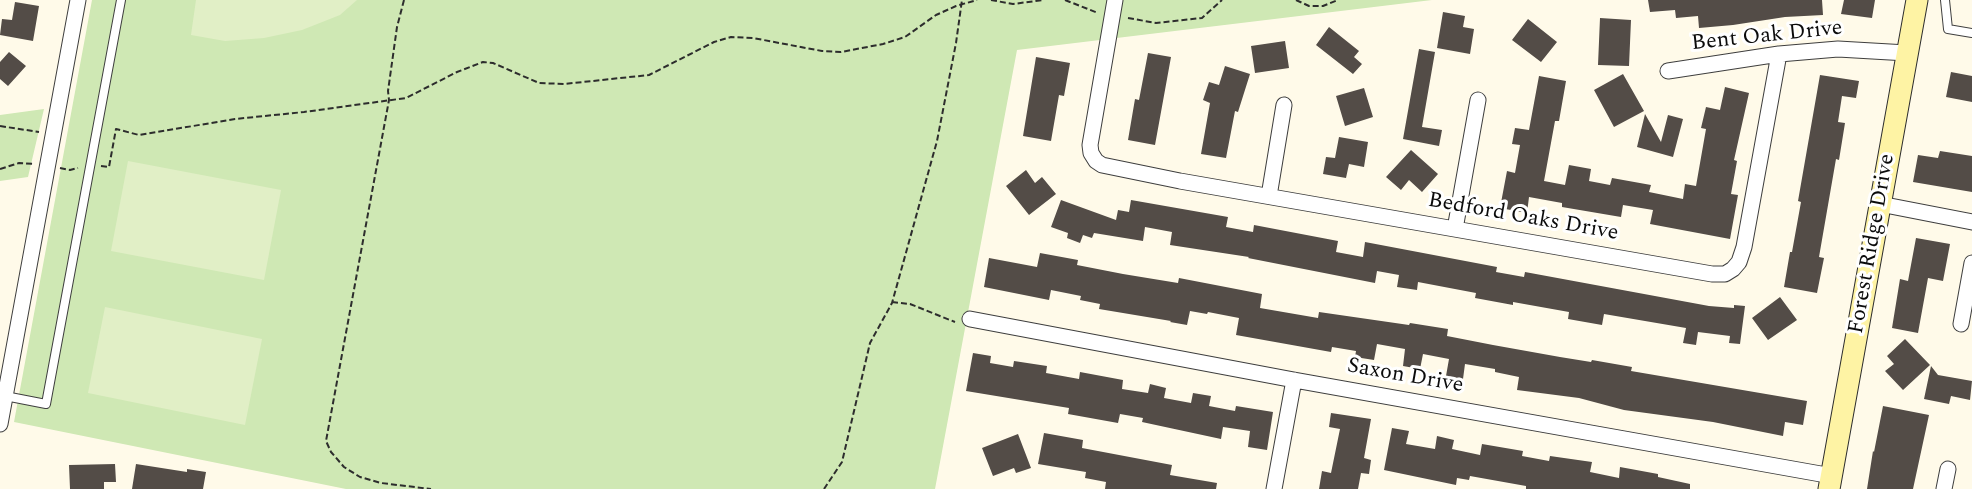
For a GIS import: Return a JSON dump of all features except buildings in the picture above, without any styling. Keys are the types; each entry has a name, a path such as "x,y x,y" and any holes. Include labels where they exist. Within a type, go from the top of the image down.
{"main road":[{"name":"Forest Ridge Drive","path":"1831,483 1917,0"}],"street":[{"path":"0,424 78,0"},
{"path":"1112,16 1115,0"},
{"name":"Bedford Oaks Drive","path":"1112,16 1090,145 1091,153 1102,165 1713,274 1725,274 1740,262 1779,54"},
{"name":"Bent Oak Drive","path":"1668,71 1779,54 1838,49 1907,52"},
{"path":"1455,229 1478,100"},
{"path":"1269,196 1284,105"},
{"path":"1880,204 1972,222"},
{"path":"1961,324 1972,263"},
{"name":"Saxon Drive","path":"970,319 1831,483"},
{"path":"1274,489 1294,380"},
{"path":"1944,489 1948,469"}],"lane":[{"path":"5,396 46,404 121,0"},
{"path":"1945,0 1948,29 1972,33"}],"path":[{"path":"404,0 395,37 388,91 389,100 326,441 331,452 344,468 360,477 381,483 431,489"},
{"path":"0,169 19,163 70,170 90,165 109,167 116,129 139,135 235,119 406,98 457,72 483,62 493,63 539,83 564,84 649,75 714,42 730,37 753,38 822,51 841,52 905,37 936,15 961,2 978,0"},
{"path":"991,0 1013,3 1043,0"},
{"path":"1065,0 1097,13 1156,23 1202,18 1222,0"},
{"path":"1296,0 1309,6 1323,6 1338,0"},
{"path":"824,489 842,462 870,343 892,302 937,141 956,43 961,2"},
{"path":"0,126 39,132"},
{"path":"892,302 910,304 943,316 954,321 961,330 968,332 970,319"}],"green space":[{"path":"92,0 1432,0 1017,50 935,489 346,489 14,422"},
{"path":"196,0 357,0 340,15 302,30 264,38 225,41 191,35"},
{"path":"44,109 28,177 0,181 0,115"},
{"path":"128,161 281,190 264,280 111,251"},
{"path":"105,307 262,339 245,425 88,393"}]}
